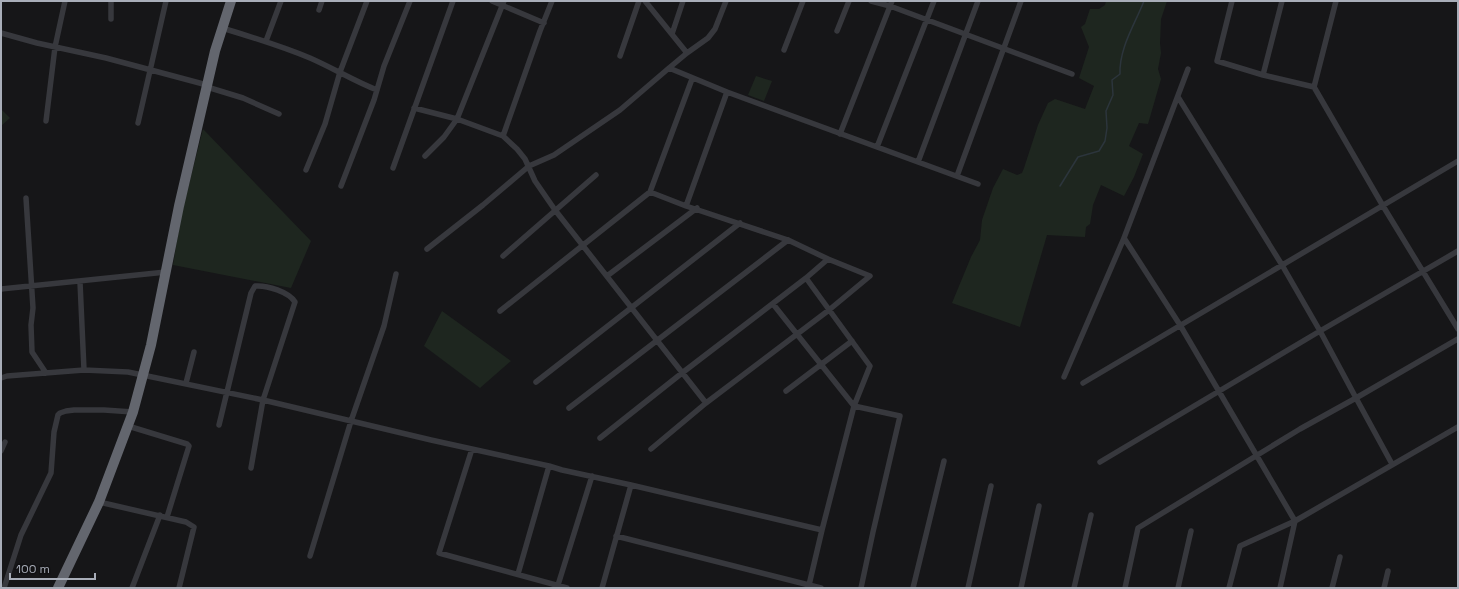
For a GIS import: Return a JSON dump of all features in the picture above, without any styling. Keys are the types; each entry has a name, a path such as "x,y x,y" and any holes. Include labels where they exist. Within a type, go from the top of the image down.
{"highway":[{"path":"58,588 99,502 133,412 151,345 179,206 215,51 231,1"}],"street":[{"path":"46,121 55,47 65,1"},
{"path":"111,1 111,19"},
{"path":"138,123 166,1"},
{"path":"266,41 281,1"},
{"path":"319,10 322,1"},
{"path":"306,170 325,124 340,72 367,1"},
{"path":"341,186 377,90 384,66 410,1"},
{"path":"393,168 453,1"},
{"path":"492,1 503,3 512,11 544,23"},
{"path":"503,136 552,1"},
{"path":"620,56 639,1"},
{"path":"645,1 687,53"},
{"path":"672,34 683,1"},
{"path":"427,249 484,206 529,166 554,155 620,110 687,53 708,38 715,29 726,1"},
{"path":"784,50 803,1"},
{"path":"837,31 849,1"},
{"path":"871,1 891,4 927,20 1072,74"},
{"path":"877,146 934,1"},
{"path":"918,162 978,1"},
{"path":"957,176 1022,1"},
{"path":"1232,1 1217,61 1263,75 1314,87"},
{"path":"1263,75 1282,1"},
{"path":"1336,1 1314,87 1383,206 1458,329"},
{"path":"425,156 444,138 457,119 503,3"},
{"path":"840,134 891,4"},
{"path":"222,28 266,41 311,58 340,72 356,82 377,90"},
{"path":"1,33 106,58 207,86 243,98 279,114"},
{"path":"669,68 692,79 978,184"},
{"path":"1064,377 1124,238 1188,69"},
{"path":"500,311 650,192 692,79"},
{"path":"686,206 727,92"},
{"path":"1178,97 1282,265 1320,331 1392,464"},
{"path":"414,108 457,119 503,136 517,149 529,166 535,181 555,210 632,308 656,342 706,403"},
{"path":"1083,383 1458,161"},
{"path":"503,256 596,176"},
{"path":"650,192 686,206 697,208 788,240 828,260 870,276 829,310 706,403 651,449"},
{"path":"26,198 33,308 31,325 32,352 46,373"},
{"path":"607,276 697,208"},
{"path":"536,382 740,223"},
{"path":"1124,238 1220,391 1256,456 1295,521 1280,588"},
{"path":"569,408 788,240"},
{"path":"1100,462 1458,251"},
{"path":"600,438 828,260"},
{"path":"1,289 166,272"},
{"path":"310,556 351,421 384,326 396,274"},
{"path":"806,278 870,366 854,406 808,586"},
{"path":"80,282 84,370"},
{"path":"220,425 251,293 255,286 268,286 292,298 295,302 263,400 250,468"},
{"path":"773,304 796,335 854,406 900,416 861,588"},
{"path":"1125,588 1138,528 1256,456 1458,339"},
{"path":"786,391 852,341"},
{"path":"186,383 194,352"},
{"path":"1,378 7,376 84,370 128,372 263,400 822,530"},
{"path":"4,588 20,535 51,473 54,432 58,415 66,410 133,412"},
{"path":"128,426 189,446 167,517"},
{"path":"1229,588 1240,546 1295,521 1458,427"},
{"path":"1,451 5,442"},
{"path":"472,449 439,553 567,588"},
{"path":"913,588 944,461"},
{"path":"518,574 549,466"},
{"path":"558,585 592,476"},
{"path":"602,588 631,485"},
{"path":"968,588 991,486"},
{"path":"99,502 160,515 186,522 194,527 179,588"},
{"path":"1021,588 1039,506"},
{"path":"132,588 160,515"},
{"path":"1074,588 1091,515"},
{"path":"1178,588 1191,531"},
{"path":"616,536 808,586 821,588"},
{"path":"1332,588 1340,557"},
{"path":"1384,588 1388,571"}],"shaded area":[{"path":"1106,1 1167,1 1161,19 1161,53 1158,69 1161,79 1148,124 1139,123 1129,146 1143,154 1134,177 1124,196 1101,185 1093,205 1090,224 1086,227 1085,237 1047,235 1020,327 952,303 971,257 980,240 982,220 993,188 1003,169 1017,175 1022,173 1038,125 1048,103 1055,99 1085,109 1094,86 1079,78 1089,47 1081,27 1085,24 1090,9 1099,9 1105,5"},
{"path":"756,76 772,81 764,101 748,95"},
{"path":"1,109 10,118 1,126"},
{"path":"203,129 311,241 291,288 173,265 181,216"},
{"path":"442,311 511,361 480,388 424,346"}],"waterway":[{"path":"1060,186 1078,157 1099,151 1105,141 1107,128 1106,111 1113,95 1112,80 1120,74 1120,64 1128,36 1144,1"}]}
